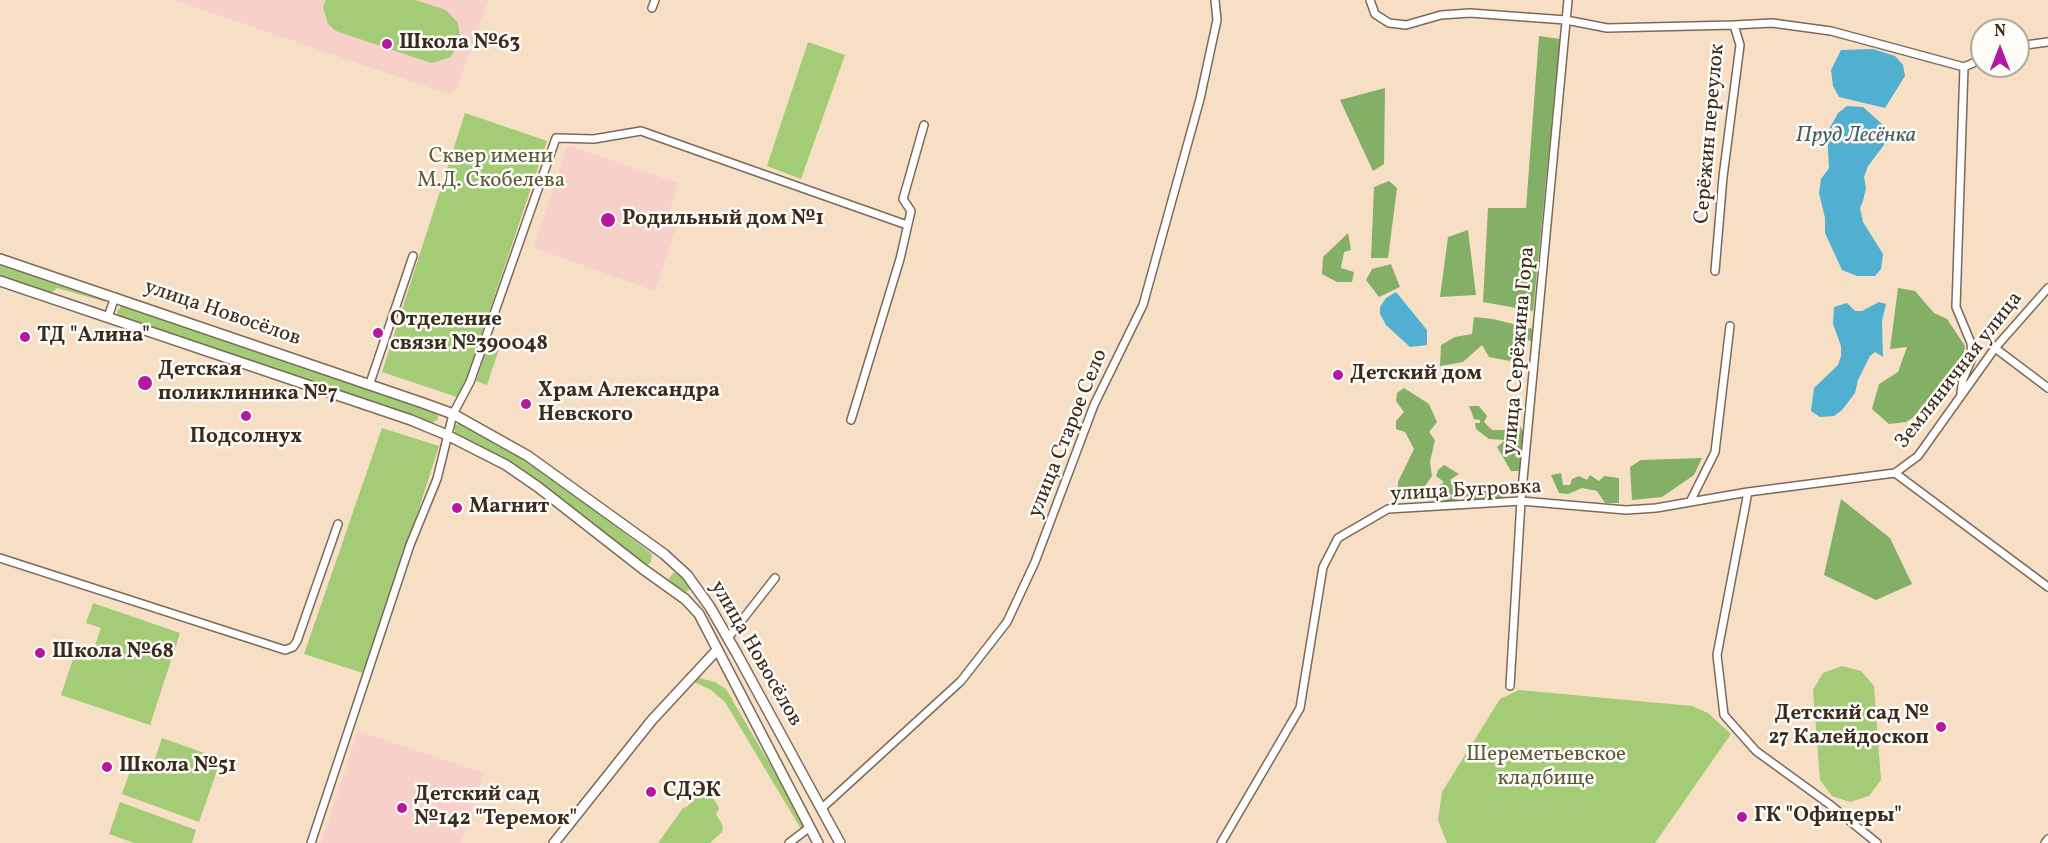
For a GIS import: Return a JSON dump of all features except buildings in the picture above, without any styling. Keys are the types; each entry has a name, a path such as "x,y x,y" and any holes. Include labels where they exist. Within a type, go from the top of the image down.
{"main road":[{"name":"улица Новосёлов","path":"0,260 370,383 453,414 528,456 664,554 696,586 728,638 840,843"},
{"name":"улица Новосёлов","path":"0,281 447,435 506,465 685,599 699,615 819,843"},
{"path":"554,843 652,720 717,650"}],"street":[{"path":"652,8 655,0"},
{"name":"улица Старое Село","path":"821,809 961,681 1007,622 1035,562 1094,405 1143,304 1200,99 1217,20 1215,0"},
{"path":"1370,0 1375,15 1389,23 1406,25 1441,15 1470,13 1566,20"},
{"name":"улица Серёжина Гора","path":"1510,686 1521,501 1568,0"},
{"name":"Серёжин переулок","path":"1566,20 1607,28 1734,25 1740,45 1723,177 1714,271"},
{"path":"1734,25 1772,23 1831,31 1964,67 1970,64"},
{"path":"2030,44 2048,42"},
{"path":"1961,393 1963,380 1972,358 1971,343 1956,307 1964,67"},
{"path":"851,420 900,259 911,211 903,199 924,125"},
{"path":"311,843 410,545 437,479 453,414 470,382 556,138 594,139 641,131 908,225"},
{"path":"370,383 413,256"},
{"name":"Земляничная улица","path":"1895,473 1918,456 1995,348 2048,288"},
{"name":"улица Новосёлов","path":"108,317 115,297"},
{"path":"1690,502 1715,452 1730,326"},
{"path":"1995,348 2048,388"},
{"path":"1895,473 2048,587"},
{"name":"улица Бугровка","path":"1221,843 1300,708 1323,567 1338,538 1388,509 1521,501 1626,510 1895,473"},
{"path":"1748,492 1717,655 1725,714 1756,751 1829,804 1874,842"},
{"path":"0,558 285,650 293,647 297,641 338,524"},
{"path":"728,638 775,578"},
{"path":"789,843 810,827"},
{"path":"2045,843 2048,839"}],"shaded area":[{"name":"Школа №63","path":"174,0 488,0 457,88 448,94"},
{"name":"Родильный дом №1","path":"567,145 678,183 669,213 677,226 655,291 534,248"},
{"name":"Детский сад №142 \"Теремок\"","path":"358,731 484,773 461,843 321,843"}],"green space":[{"path":"326,0 415,0 446,10 458,23 460,38 449,58 431,63 336,31 328,24 323,7"},
{"path":"1539,36 1560,39 1533,311 1483,302 1488,208 1526,208"},
{"path":"808,42 845,55 801,179 767,166"},
{"path":"1385,88 1384,164 1373,171 1340,100"},
{"name":"Сквер имени М.Д. Скобелева","path":"465,113 547,141 460,398 382,372"},
{"path":"1389,181 1397,188 1388,258 1371,258 1374,187"},
{"path":"1468,230 1476,295 1440,297 1448,237"},
{"path":"1348,233 1351,250 1344,252 1341,268 1354,272 1352,282 1337,282 1322,274 1323,257"},
{"path":"1391,264 1400,287 1379,297 1366,280 1372,269"},
{"path":"0,265 105,299 106,302 57,288 51,293 0,276"},
{"path":"1898,288 1915,291 1934,313 1947,319 1965,346 1962,364 1940,400 1906,422 1889,424 1872,409 1879,384 1898,372 1907,347 1890,349"},
{"path":"122,305 371,387 437,411 438,419 432,423 118,317 117,311"},
{"path":"1474,317 1493,319 1533,329 1532,342 1525,338 1512,347 1518,352 1510,361 1489,357 1482,345 1463,362 1440,366 1441,345 1455,337 1472,334"},
{"path":"491,336 502,340 487,385 476,381"},
{"path":"1404,388 1429,404 1437,422 1429,432 1435,440 1430,462 1432,476 1421,492 1398,493 1398,482 1414,449 1405,432 1396,429 1396,421 1404,412 1396,401 1397,393"},
{"path":"1469,406 1479,406 1487,416 1484,422 1492,430 1514,430 1520,426 1524,434 1523,471 1511,471 1497,447 1505,440 1489,439 1476,429 1475,423 1480,423 1480,420 1474,419"},
{"path":"461,422 517,453 548,475 652,554 651,562 647,565 509,463 455,434 455,426"},
{"path":"382,428 439,446 366,674 304,654"},
{"path":"1702,458 1694,475 1662,497 1632,500 1630,467 1641,460"},
{"path":"1444,465 1459,474 1450,480 1457,489 1463,484 1477,488 1493,486 1508,490 1506,498 1486,498 1482,501 1459,497 1454,502 1445,502 1438,495 1439,486 1444,482 1436,476 1438,470"},
{"path":"1561,473 1563,485 1570,485 1572,479 1579,476 1587,480 1590,475 1599,481 1604,476 1619,478 1619,503 1605,503 1597,491 1582,488 1568,494 1559,493 1551,475"},
{"path":"1841,499 1890,538 1912,584 1876,600 1824,575"},
{"path":"674,572 688,583 690,589 686,592 667,581"},
{"path":"93,603 180,633 150,725 61,695 74,656 90,661 101,628 86,623"},
{"path":"1842,666 1861,671 1874,686 1881,780 1869,796 1850,802 1832,796 1820,780 1813,690 1823,673"},
{"path":"699,678 715,682 726,689 804,823 801,829 725,702 711,690 690,680"},
{"name":"Шереметьевское кладбище","path":"1519,690 1692,706 1708,713 1731,734 1655,843 1447,843 1438,820 1442,792 1500,699"},
{"path":"162,738 221,759 199,822 122,794 131,768 150,774"},
{"path":"701,785 707,788 719,808 716,814 723,826 722,832 710,843 658,843 683,808 687,807 701,791 697,787"},
{"path":"120,802 196,830 192,843 134,843 109,834"}],"water":[{"name":"Пруд Лесёнка","path":"1873,49 1895,56 1903,65 1905,76 1885,108 1839,97 1833,86 1831,70 1841,50"},
{"name":"Пруд Лесёнка","path":"1847,106 1863,107 1882,124 1885,137 1884,145 1868,166 1864,177 1866,188 1860,208 1863,222 1883,254 1881,269 1875,276 1857,276 1842,270 1825,233 1825,218 1819,193 1821,179 1829,168 1827,133 1838,113"},
{"path":"1396,292 1427,330 1427,345 1410,347 1386,325 1380,314 1380,307 1386,298"},
{"path":"1879,302 1886,304 1882,321 1883,357 1875,352 1870,356 1858,380 1855,393 1842,410 1834,416 1820,417 1811,411 1814,388 1838,365 1841,356 1841,346 1833,324 1834,307 1847,303 1855,311 1862,311"}],"place":[{"name":"Школа №63","path":"387,44"},
{"name":"Родильный дом №1","path":"608,220"},
{"name":"Отделение связи №390048","path":"378,333"},
{"name":"ТД \"Алина\"","path":"25,337"},
{"name":"Детский дом","path":"1338,375"},
{"name":"Детская поликлиника №7","path":"145,383"},
{"name":"Храм Александра Невского","path":"526,404"},
{"name":"Подсолнух","path":"246,416"},
{"name":"Магнит","path":"457,508"},
{"name":"Школа №68","path":"40,653"},
{"name":"Детский сад № 27 Калейдоскоп","path":"1941,727"},
{"name":"Школа №51","path":"107,767"},
{"name":"СДЭК","path":"651,792"},
{"name":"Детский сад №142 \"Теремок\"","path":"402,808"},
{"name":"ГК \"Офицеры\"","path":"1742,817"}]}
